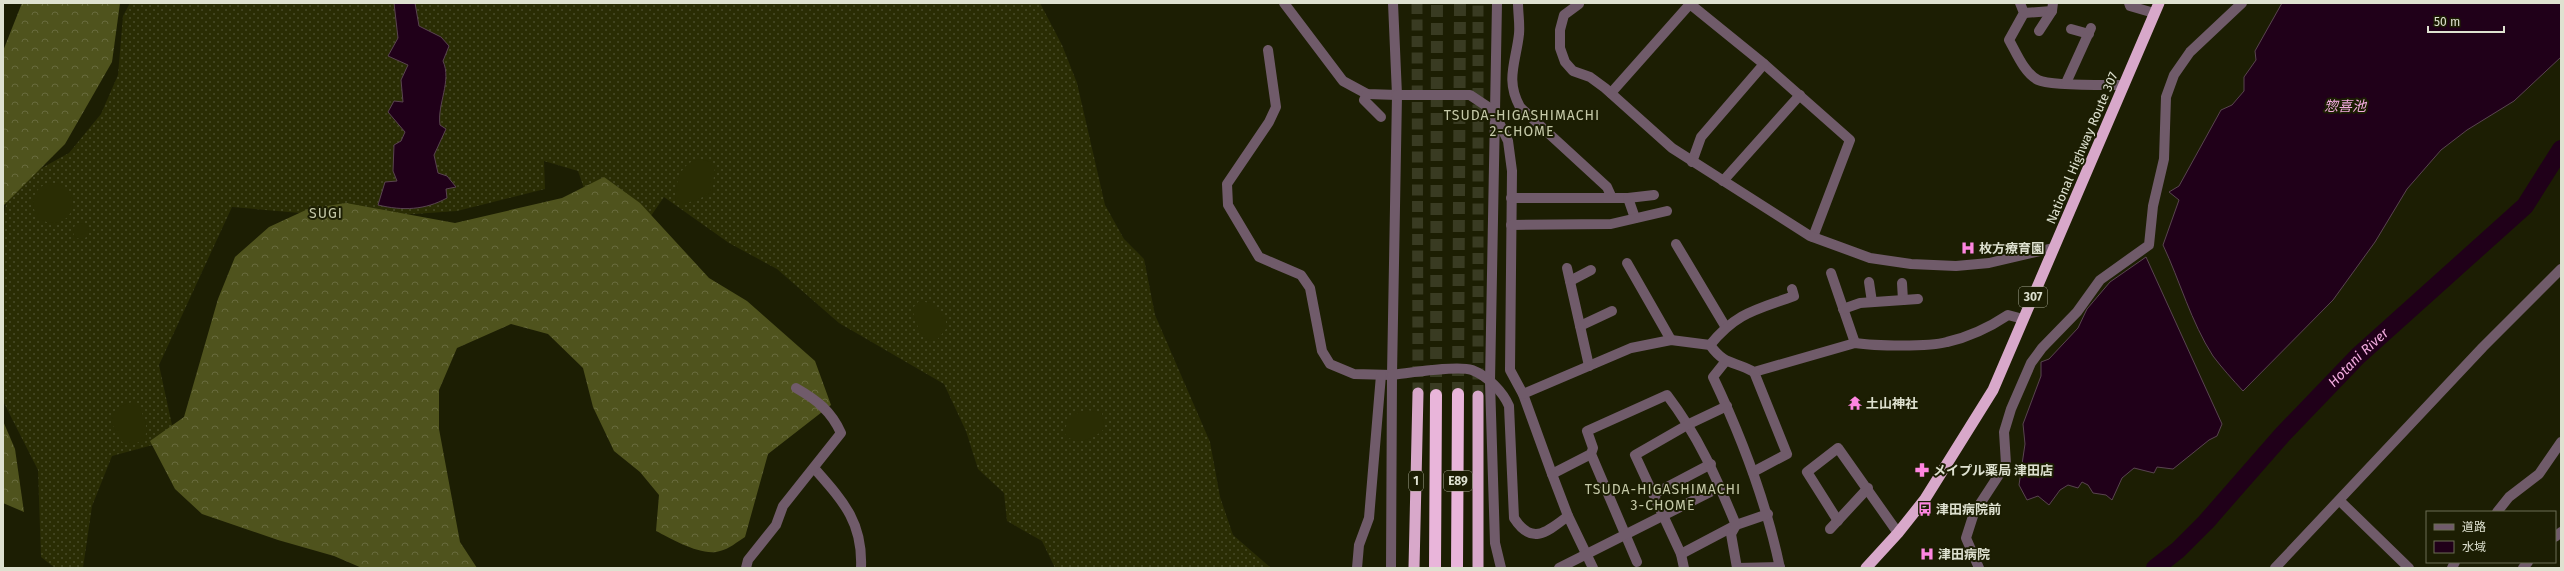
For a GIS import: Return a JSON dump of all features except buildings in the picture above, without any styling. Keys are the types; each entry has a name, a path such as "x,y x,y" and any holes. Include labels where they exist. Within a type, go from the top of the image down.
{"highway":[{"name":"National Highway Route 307","path":"1866,568 1898,533 1925,499 1977,418 1993,390 2157,8"},
{"name":"1","path":"1414,568 1418,393"},
{"name":"E89","path":"1457,568 1458,394"},
{"name":"E89","path":"1435,568 1436,395"},
{"path":"1478,396 1478,568"}],"street":[{"path":"1284,3 1343,81 1367,94 1470,95 1494,111 1508,141 1512,171 1510,370 1523,394 1568,516 1593,568"},
{"path":"1391,568 1386,375 1397,95 1393,3"},
{"path":"1497,3 1490,382 1495,543 1501,568"},
{"path":"1518,3 1519,33 1511,79 1513,93 1520,107 1607,187 1612,198"},
{"path":"2020,3 2024,13"},
{"path":"2129,3 2130,6 2157,8"},
{"path":"1979,568 1966,538 1974,513 2006,464 2004,432 2011,410 2031,363 2042,348 2077,312 2100,280 2149,245 2153,206 2164,159 2166,97 2174,74 2190,52 2242,3"},
{"path":"1579,4 1564,14 1560,30 1560,48 1565,62 1573,71 1590,77 1611,93 1672,148 1692,162 1813,238 1870,258 1911,264 1956,266 1989,263 2054,248"},
{"path":"1611,93 1690,4 1764,64 1850,140 1813,238"},
{"path":"2052,7 2024,13 2009,40 2021,63 2038,80 2066,83 2124,85"},
{"path":"2039,31 2052,7"},
{"path":"2066,83 2090,31 2071,29"},
{"path":"1268,50 1276,107 1269,122 1227,184 1228,205 1259,257 1302,275 1310,288 1322,351 1330,364 1354,374 1386,375 1452,369 1472,370 1490,382 1505,395 1510,406 1514,518 1521,528 1537,534 1549,530 1568,516"},
{"path":"1692,162 1701,137 1764,64"},
{"path":"1367,94 1364,100 1381,117"},
{"path":"1722,181 1800,96"},
{"path":"1511,198 1628,198 1654,195"},
{"path":"1628,198 1635,218"},
{"path":"1511,225 1611,224 1668,211"},
{"path":"1676,244 1725,326"},
{"path":"1627,263 1671,340"},
{"path":"1567,268 1589,366"},
{"path":"2275,568 2340,501 2483,347 2561,269"},
{"path":"1570,280 1591,270"},
{"path":"1831,273 1856,343"},
{"path":"1869,282 1872,302"},
{"path":"1902,283 1903,300"},
{"path":"1710,344 1725,326 1737,317 1794,296 1792,289"},
{"path":"1843,309 1860,303 1918,299"},
{"path":"1580,326 1612,311"},
{"path":"1754,372 1856,343 1869,345 1946,343 1991,326 2008,315 2023,319"},
{"path":"1523,394 1631,348 1671,340 1710,344 1725,362 1744,366 1754,372 1787,454 1753,472"},
{"path":"1725,362 1713,377 1727,406 1768,514 1780,568 1737,568 1731,534 1736,525"},
{"path":"1357,568 1359,545 1369,518 1386,375"},
{"path":"746,568 748,560 776,525 783,506 798,484 814,468 841,433 835,420 825,407 796,388"},
{"path":"1637,562 1591,454 1593,448 1587,431 1668,395 1690,424 1711,464 1736,525"},
{"path":"1684,568 1681,554 1664,514 1635,455 1690,424 1727,406"},
{"path":"2498,511 2509,497 2539,474 2561,442"},
{"path":"1838,521 1807,472 1838,448 1868,488 1898,533"},
{"path":"1552,474 1591,454"},
{"path":"1654,494 1711,464"},
{"path":"814,468 845,504 854,519 861,550 861,568"},
{"path":"1559,568 1720,487"},
{"path":"1830,529 1868,488"},
{"path":"2340,501 2409,568"},
{"path":"1681,554 1736,525 1768,514"}],"green space":[{"path":"22,3 120,3 112,62 65,144 3,206 3,51"},
{"path":"130,3 1040,3 1062,45 1077,83 1105,205 1124,239 1144,259 1155,315 1210,442 1220,497 1233,535 1271,568 1055,568 1042,541 1007,521 1004,493 978,469 966,431 944,384 839,323 777,269 729,243 664,197 635,239 609,260 578,171 544,161 545,189 457,211 358,218 232,207 159,365 175,439 112,456 92,506 83,568 55,568 41,557 38,470 3,401 3,217 11,185 69,153 101,114 118,75 123,16"},
{"path":"700,159 711,162 715,167 712,192 697,200 682,204 676,200 678,179 680,174 688,164"},
{"path":"604,177 640,203 709,278 747,301 815,361 831,405 768,454 745,537 727,549 705,552 687,546 656,531 659,495 640,472 614,451 593,407 583,368 548,334 511,324 457,348 439,390 439,429 460,542 477,568 362,568 334,556 278,540 202,514 175,489 150,441 184,417 218,299 235,257 269,227 308,209 346,203 455,223 562,198"},
{"path":"53,183 61,185 67,189 71,195 73,203 71,211 67,217 61,221 53,223 45,221 39,217 35,211 33,203 35,195 39,189 45,185"},
{"path":"81,223 88,228 89,231 84,238 81,239 74,234 73,231 78,224"},
{"path":"919,301 931,303 938,309 946,321 946,329 936,341 926,338 920,331 912,309"},
{"path":"132,402 142,414 146,424 146,435 144,440 129,446 122,442 111,422 116,408"},
{"path":"1087,410 1102,413 1104,429 1095,436 1084,440 1079,441 1069,438 1065,434 1067,420 1075,414"},
{"path":"3,421 15,449 24,512 3,503"}],"water":[{"path":"394,3 415,3 419,26 441,37 449,46 443,61 446,76 440,109 440,125 446,129 434,155 438,173 447,176 456,187 446,189 447,198 439,202 422,207 405,209 378,205 385,182 397,181 393,171 394,145 401,141 405,132 388,112 394,101 403,102 401,80 408,65 388,56 398,38"},
{"name":"惣喜池","path":"2282,3 2561,3 2561,57 2514,101 2467,130 2441,150 2407,189 2375,242 2333,300 2243,391 2216,360 2205,343 2163,245 2179,200 2169,192 2179,186 2221,110 2232,105 2244,91 2244,77 2256,60 2255,51"},
{"path":"2146,257 2222,424 2217,436 2209,440 2173,469 2157,467 2154,473 2134,468 2122,478 2112,500 2106,495 2093,493 2088,485 2082,482 2078,488 2068,485 2060,490 2049,505 2038,496 2027,500 2019,485 2025,444 2023,424 2041,376 2041,362 2049,359 2078,328 2087,309 2110,282"}],"waterway":[{"name":"Hotani River","path":"2155,568 2178,550 2206,522 2283,434 2358,356 2525,206 2561,149"}],"tunnel":[{"path":"1417,3 1418,393"},
{"path":"1436,395 1437,3"},
{"path":"1458,394 1460,3"},
{"path":"1478,3 1478,396"}],"place":[{"name":"枚方療育園","path":"1968,248"},
{"name":"土山神社","path":"1855,403"},
{"name":"メイプル薬局 津田店","path":"1922,470"},
{"name":"津田病院前","path":"1925,509"},
{"name":"津田病院","path":"1927,554"}],"district":[{"name":"TSUDA-HIGASHIMACHI 2-CHOME","path":"1522,124"},
{"name":"SUGI","path":"326,213"},
{"name":"TSUDA-HIGASHIMACHI 3-CHOME","path":"1663,498"}]}
